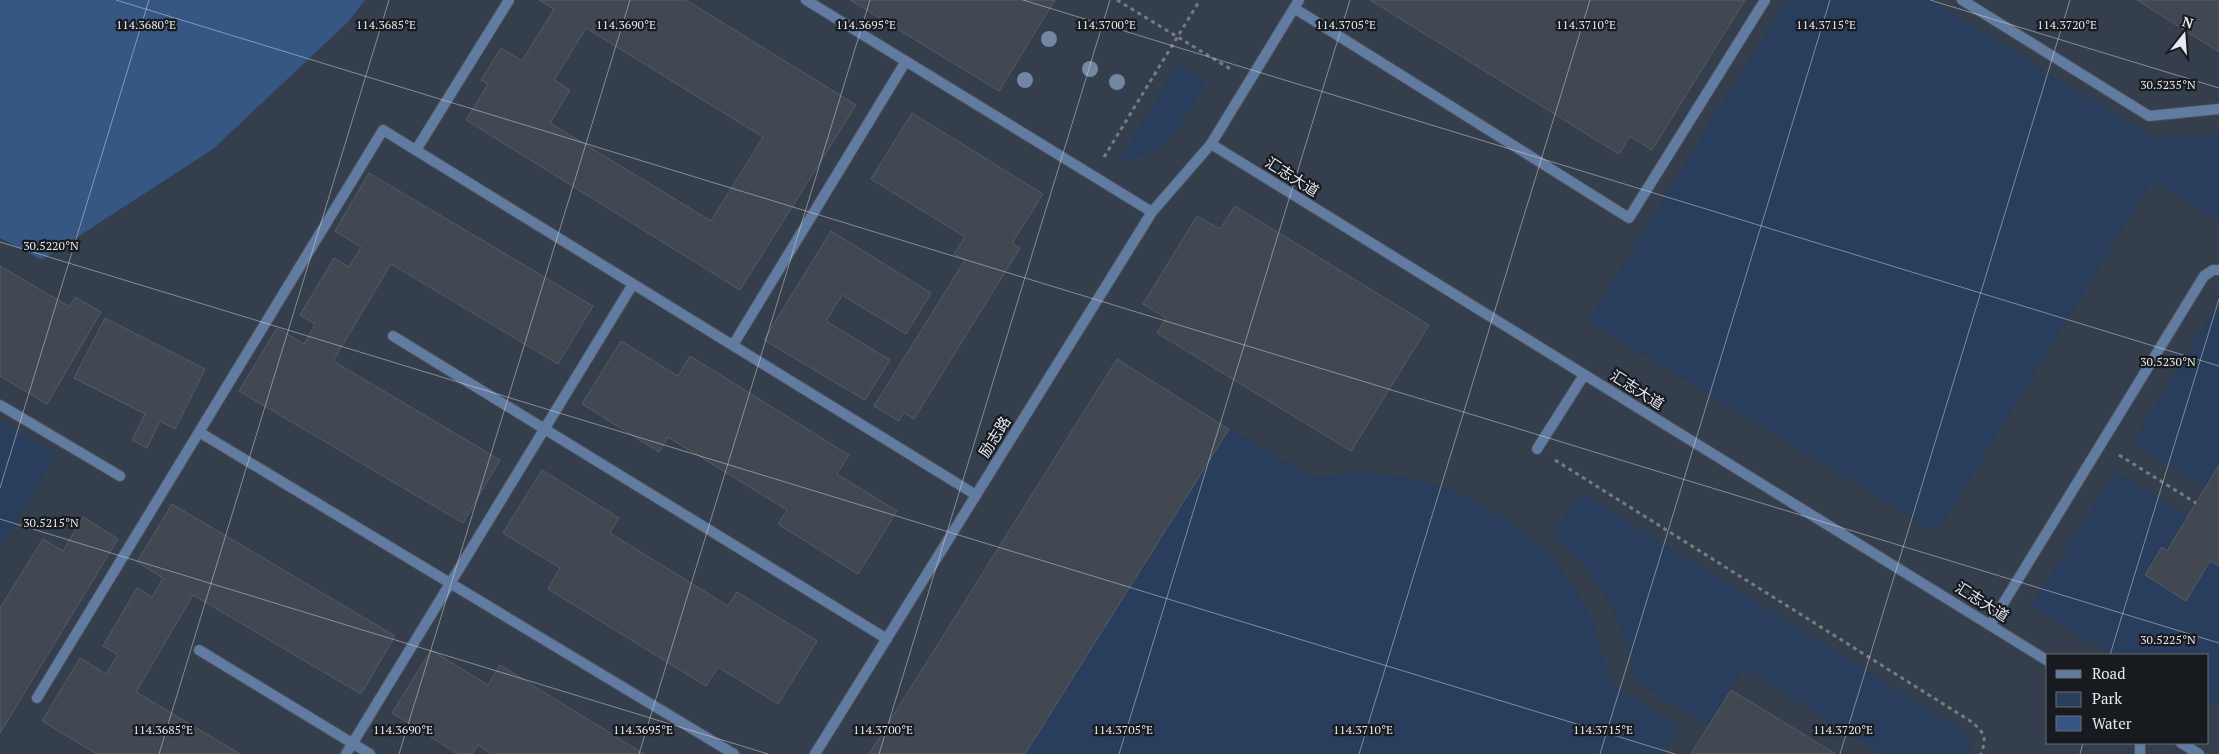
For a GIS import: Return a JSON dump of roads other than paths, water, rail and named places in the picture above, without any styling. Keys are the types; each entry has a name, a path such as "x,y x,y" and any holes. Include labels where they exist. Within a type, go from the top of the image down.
{"street":[{"path":"416,150 509,0"},
{"path":"806,0 1152,212"},
{"path":"1296,4 1629,218 1765,0"},
{"path":"1962,0 1977,4 2149,116 2219,109"},
{"name":"励志路","path":"815,754 1152,212 1211,144 1296,4"},
{"path":"733,345 906,61"},
{"path":"37,698 383,130 976,496"},
{"name":"汇志大道","path":"1211,144 2046,660"},
{"path":"1990,625 2204,276 2213,270 2219,270"},
{"path":"346,754 633,284"},
{"path":"393,336 887,639"},
{"path":"1537,449 1584,375"},
{"path":"0,405 120,476"},
{"path":"199,432 734,754"},
{"path":"199,650 370,754"},
{"path":"2183,744 2199,754"}],"water":[{"path":"0,0 365,0 349,21 213,149 42,260 0,238"}]}
